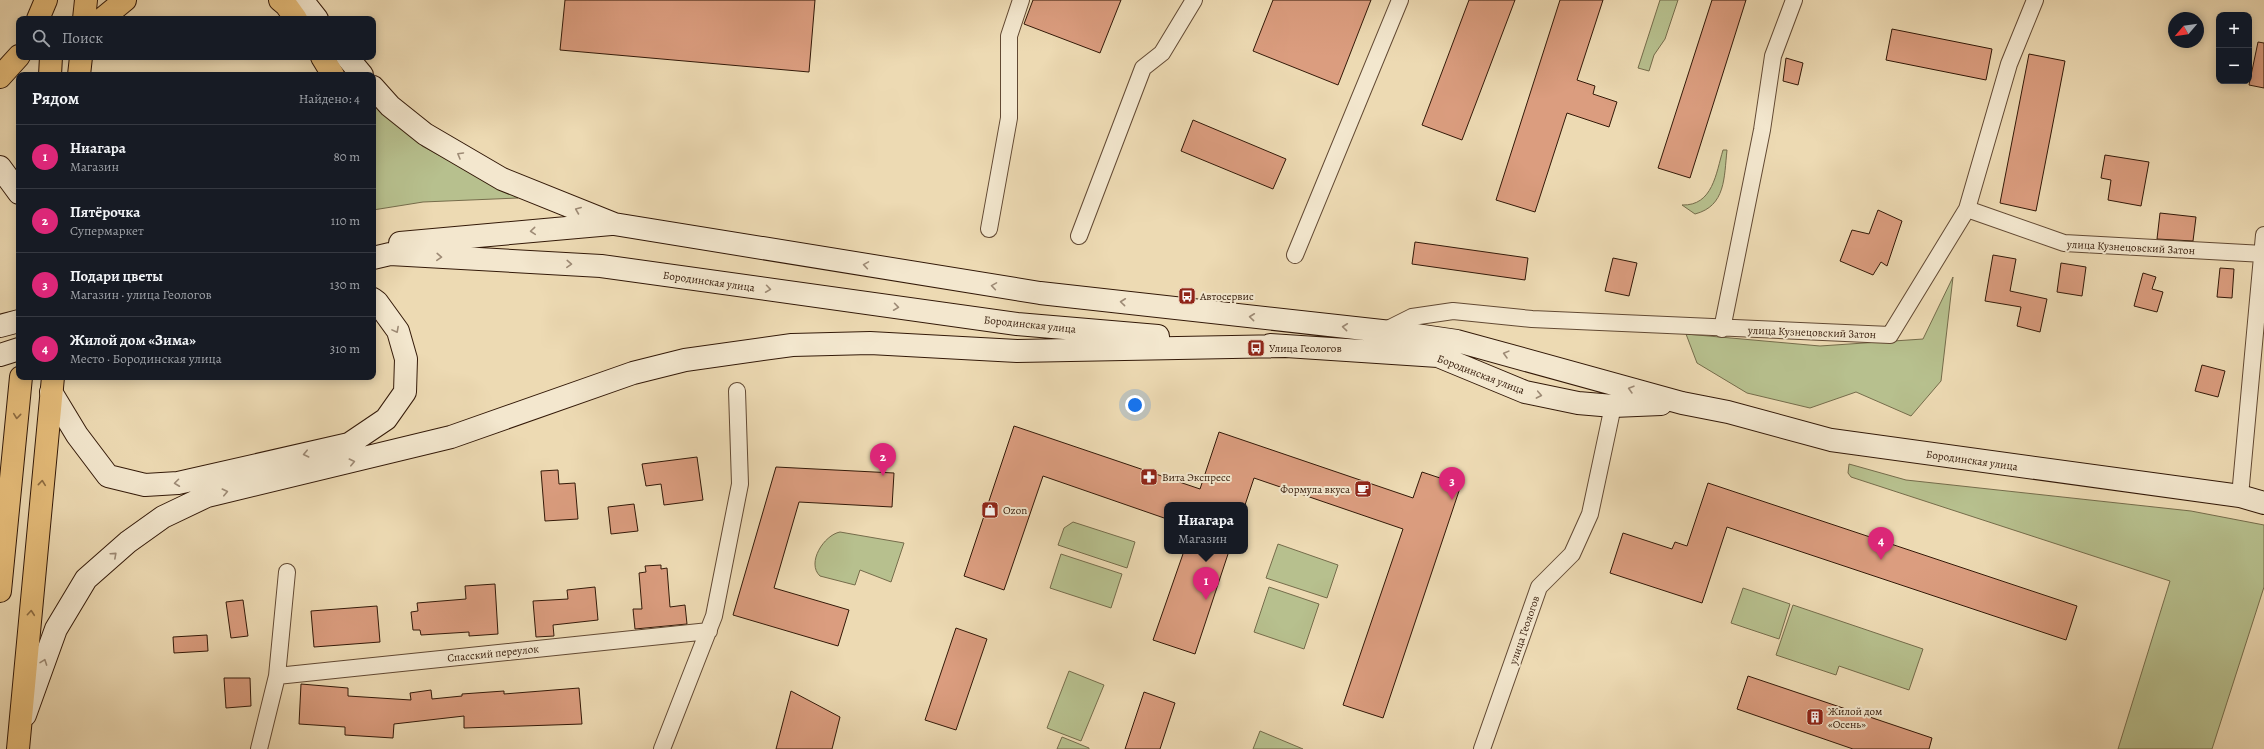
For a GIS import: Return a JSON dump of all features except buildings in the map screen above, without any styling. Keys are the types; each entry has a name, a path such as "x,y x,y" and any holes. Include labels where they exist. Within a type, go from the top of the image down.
{"main road":[{"path":"39,16 46,0"},
{"path":"54,16 55,0"},
{"path":"84,16 86,0"},
{"path":"106,16 125,0"},
{"path":"280,0 286,5 294,16"},
{"path":"0,77 16,59"},
{"path":"50,72 51,60"},
{"path":"79,72 81,60"},
{"path":"324,60 331,72"},
{"path":"0,591 3,516 21,380"},
{"path":"18,749 52,384"}],"street":[{"path":"302,0 315,16"},
{"path":"989,229 1009,118 1009,36 1021,0"},
{"path":"1079,236 1143,68 1162,53 1194,0"},
{"path":"1295,255 1400,0"},
{"path":"1722,329 1762,130 1773,56 1794,0"},
{"path":"1967,209 2009,64 2035,0"},
{"path":"350,60 360,72"},
{"path":"376,90 390,106 425,134 502,179 614,224"},
{"path":"0,167 16,189"},
{"name":"улица Кузнецовский Затон","path":"1384,331 1412,317 1453,310 1532,319 1722,329 1890,335 1967,209 2064,243 2262,254"},
{"path":"376,246 614,224"},
{"name":"Бородинская улица","path":"614,224 1040,293 1384,331 1457,341 1682,403 1728,412 1831,440 2240,496 2264,503"},
{"path":"2240,496 2264,235"},
{"name":"Бородинская улица","path":"376,257 390,254 601,266 1016,324 1285,346 1438,356 1525,392 1578,403 1613,406 1682,403"},
{"path":"52,384 77,435 108,476 145,485 178,484 349,444 386,419 405,392 406,359 398,331 376,301"},
{"path":"0,326 16,322"},
{"path":"21,725 56,629 86,580 128,542 163,517 206,496 451,437 633,373 693,359 792,345 870,343 1017,351 1285,346"},
{"path":"0,354 16,350"},
{"path":"662,749 709,631 740,484 737,391"},
{"name":"улица Геологов","path":"1482,749 1539,587 1572,554 1590,514 1613,406"},
{"path":"259,749 277,676 287,572"},
{"name":"Спасский переулок","path":"277,676 709,631"}],"green space":[{"path":"1660,0 1678,0 1665,39 1654,55 1649,71 1638,68"},
{"path":"376,104 422,146 518,198 423,202 376,210"},
{"path":"1723,150 1727,150 1722,189 1713,204 1705,210 1695,214 1682,205 1692,204 1707,194 1715,178"},
{"path":"1953,277 1941,381 1911,416 1856,392 1810,408 1747,393 1697,363 1686,334 1820,346 1923,339"},
{"path":"1849,464 1906,480 2191,511 2264,525 2264,587 2212,749 2118,749 2170,581 1851,477 1848,473"},
{"path":"1073,522 1135,542 1127,568 1058,545 1064,528"},
{"path":"840,532 904,543 891,582 860,570 855,585 820,576 816,570 815,564 819,550 828,538"},
{"path":"1278,544 1338,565 1327,598 1266,578"},
{"path":"1061,554 1122,574 1111,608 1050,588"},
{"path":"1269,587 1319,604 1304,649 1254,632"},
{"path":"1743,588 1790,604 1779,639 1731,623"},
{"path":"1793,605 1923,649 1909,690 1839,666 1836,675 1776,655"},
{"path":"1069,671 1104,685 1081,741 1047,728"},
{"path":"1260,731 1303,749 1253,749"},
{"path":"1062,737 1089,748 1089,749 1057,749"}],"place":[{"name":"Автосервис","path":"1187,296"},
{"name":"Улица Геологов","path":"1256,348"},
{"name":"Пятёрочка","path":"883,476"},
{"name":"Вита Экспресс","path":"1149,477"},
{"name":"Формула вкуса","path":"1363,489"},
{"name":"Подари цветы","path":"1452,500"},
{"name":"Ozon","path":"990,510"},
{"name":"Жилой дом «Зима»","path":"1881,560"},
{"name":"Ниагара","path":"1206,600"},
{"name":"Жилой дом «Осень»","path":"1815,717"}]}
